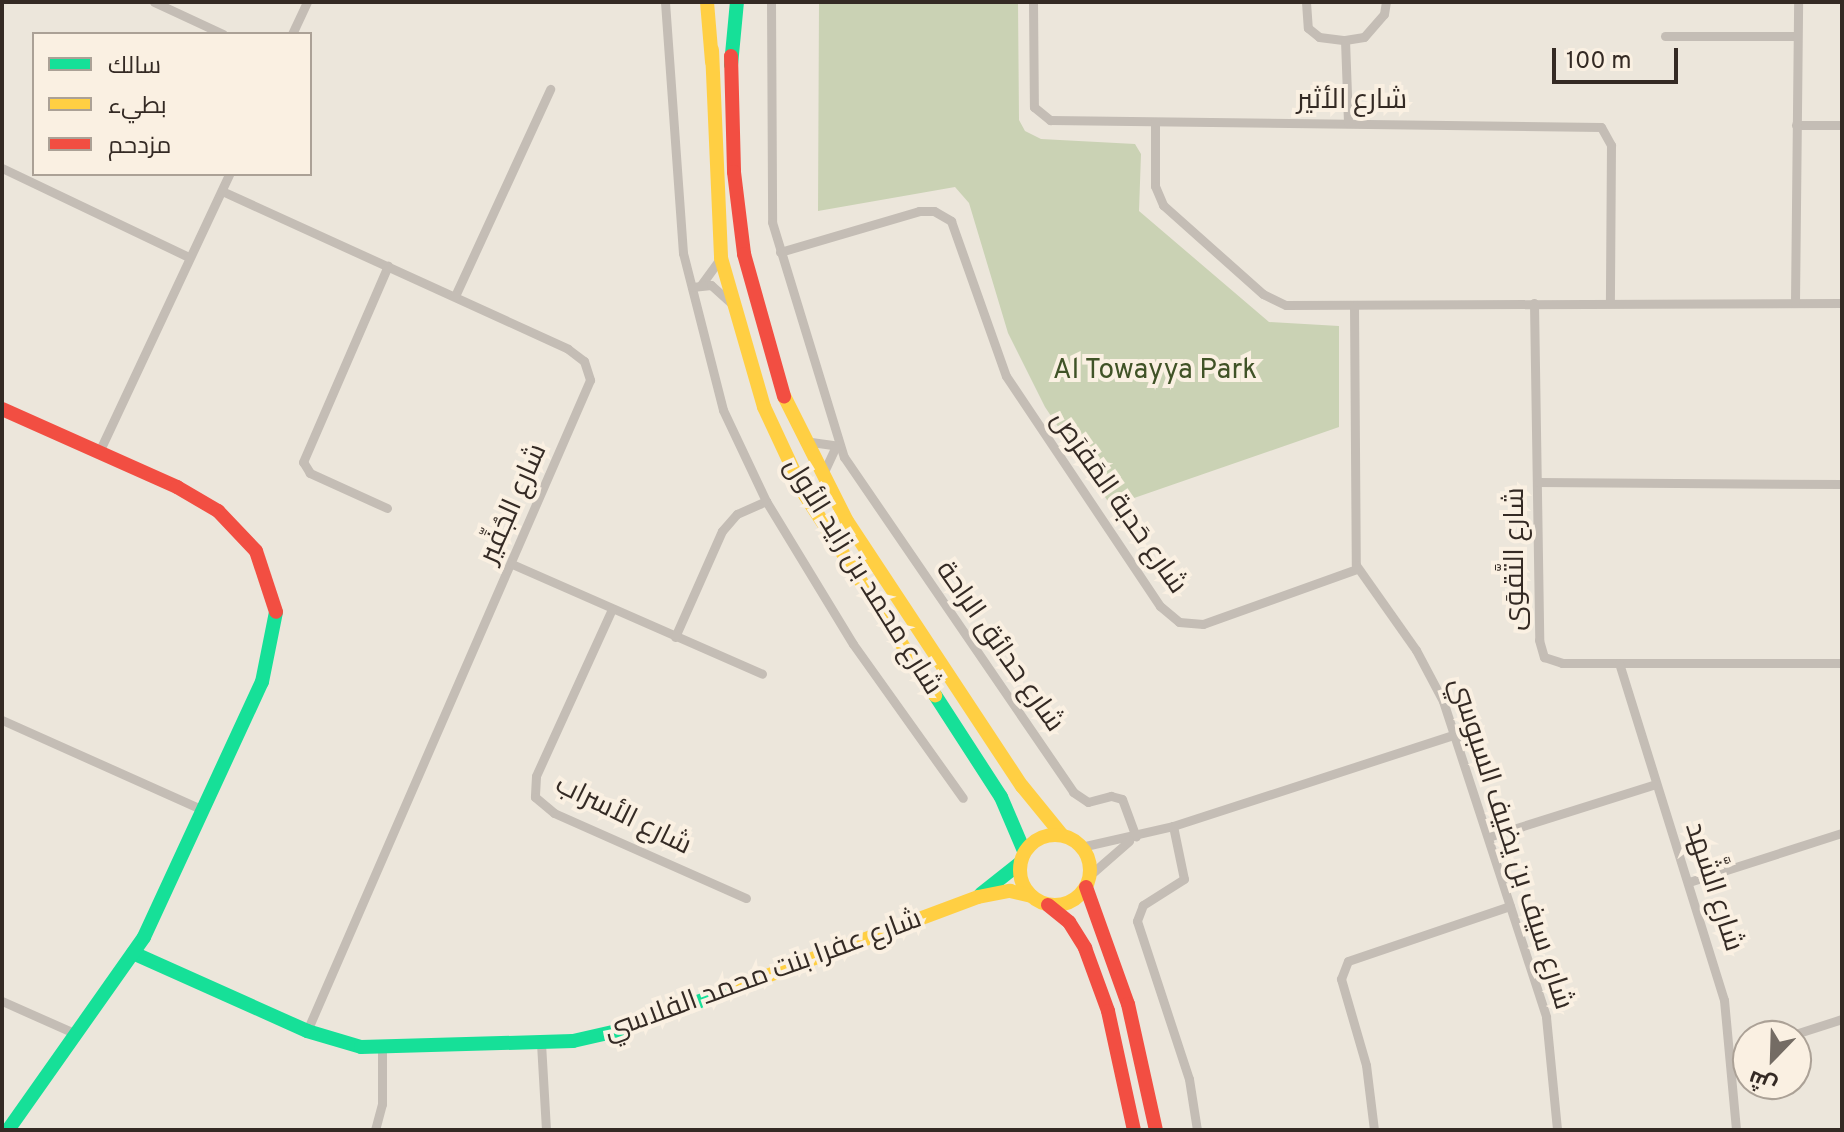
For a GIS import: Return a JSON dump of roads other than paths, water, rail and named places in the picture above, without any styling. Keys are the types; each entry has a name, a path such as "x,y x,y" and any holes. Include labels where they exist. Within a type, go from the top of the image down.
{"main road":[{"name":"شارع محمد بن زايد الأول","path":"710,2 721,258 764,407 805,495 1001,797 1022,857"},
{"name":"شارع محمد بن زايد الأول","path":"729,2 734,172 744,254 764,339 801,439 822,480 1022,786 1062,835"},
{"path":"731,65 737,2"},
{"path":"2,409 99,452 218,511 256,551 275,597 278,619 271,659 203,810 133,953 8,1130"},
{"path":"1134,1130 1108,1011 1085,948 1069,922 1031,896 1019,875 1022,857 1041,837 1062,835 1081,847 1088,881 1128,1004 1156,1130"},
{"name":"شارع عفرا بنت محمد الفلاسي","path":"978,897 1022,857"},
{"path":"1048,905 1070,902 1088,881"},
{"name":"شارع عفرا بنت محمد الفلاسي","path":"133,953 307,1031 382,1050 541,1043 626,1029 978,897 1010,891 1031,896"}],"street":[{"path":"154,2 219,32"},
{"path":"293,32 307,2"},
{"path":"665,2 673,161 683,253 697,286 723,410 766,501 853,644 963,798"},
{"name":"شارع حدائق الراحة","path":"771,2 771,200 780,252 837,447 1073,792 1088,802 1111,796 1122,799 1136,837"},
{"name":"شارع الأثير","path":"1033,2 1033,97 1040,115 1155,122 1601,127 1611,145 1610,303"},
{"path":"1306,2 1308,28 1319,37 1345,40 1364,37 1384,14 1386,2"},
{"path":"1795,302 1798,2"},
{"path":"1665,36 1797,36"},
{"path":"1345,40 1348,123"},
{"path":"455,296 550,89"},
{"path":"1155,122 1155,186 1163,205 1270,298 1299,306 1842,303"},
{"path":"1796,125 1842,125"},
{"path":"2,168 189,257"},
{"path":"99,452 228,176"},
{"name":"شارع الجُفِّير","path":"222,191 568,349 588,370 587,391 307,1031"},
{"name":"شارع حَدبة المَفرَص","path":"780,252 919,211 930,210 951,221 1006,376 1160,606 1179,622 1203,624 1357,569"},
{"path":"697,286 721,258"},
{"path":"387,508 310,473 303,462 388,266"},
{"path":"697,286 717,289 732,304"},
{"name":"شارع التَّقوَى","path":"1534,303 1539,649 1552,662 1842,663"},
{"path":"1354,306 1357,569"},
{"path":"801,439 837,447 822,480"},
{"path":"1538,482 1842,484"},
{"path":"675,637 722,531 737,514 766,501"},
{"path":"512,564 762,674"},
{"name":"شارع سيف بن يضيف السبوسي","path":"1357,569 1433,679 1453,735 1546,1017 1557,1130"},
{"name":"شارع الأسراب","path":"612,609 536,776 535,797 554,813 746,898"},
{"name":"شارع الشَّهد","path":"1619,663 1724,1000 1732,1054"},
{"path":"2,720 203,810"},
{"path":"1081,847 1136,837 1173,826 1453,735"},
{"path":"1488,837 1656,784"},
{"path":"1173,826 1184,879 1143,905 1137,921 1189,1079 1197,1130"},
{"path":"1689,882 1842,833"},
{"path":"1088,881 1136,837"},
{"path":"1374,1130 1366,1065 1341,979 1348,961 1510,906"},
{"path":"2,1001 76,1034"},
{"path":"1812,1029 1842,1019"},
{"path":"541,1043 546,1130"},
{"path":"375,1130 382,1111 382,1050"},
{"name":"شارع الشَّهد","path":"1734,1100 1736,1130"}],"park label":[{"name":"Al Towayya Park","path":"1155,371"}]}
